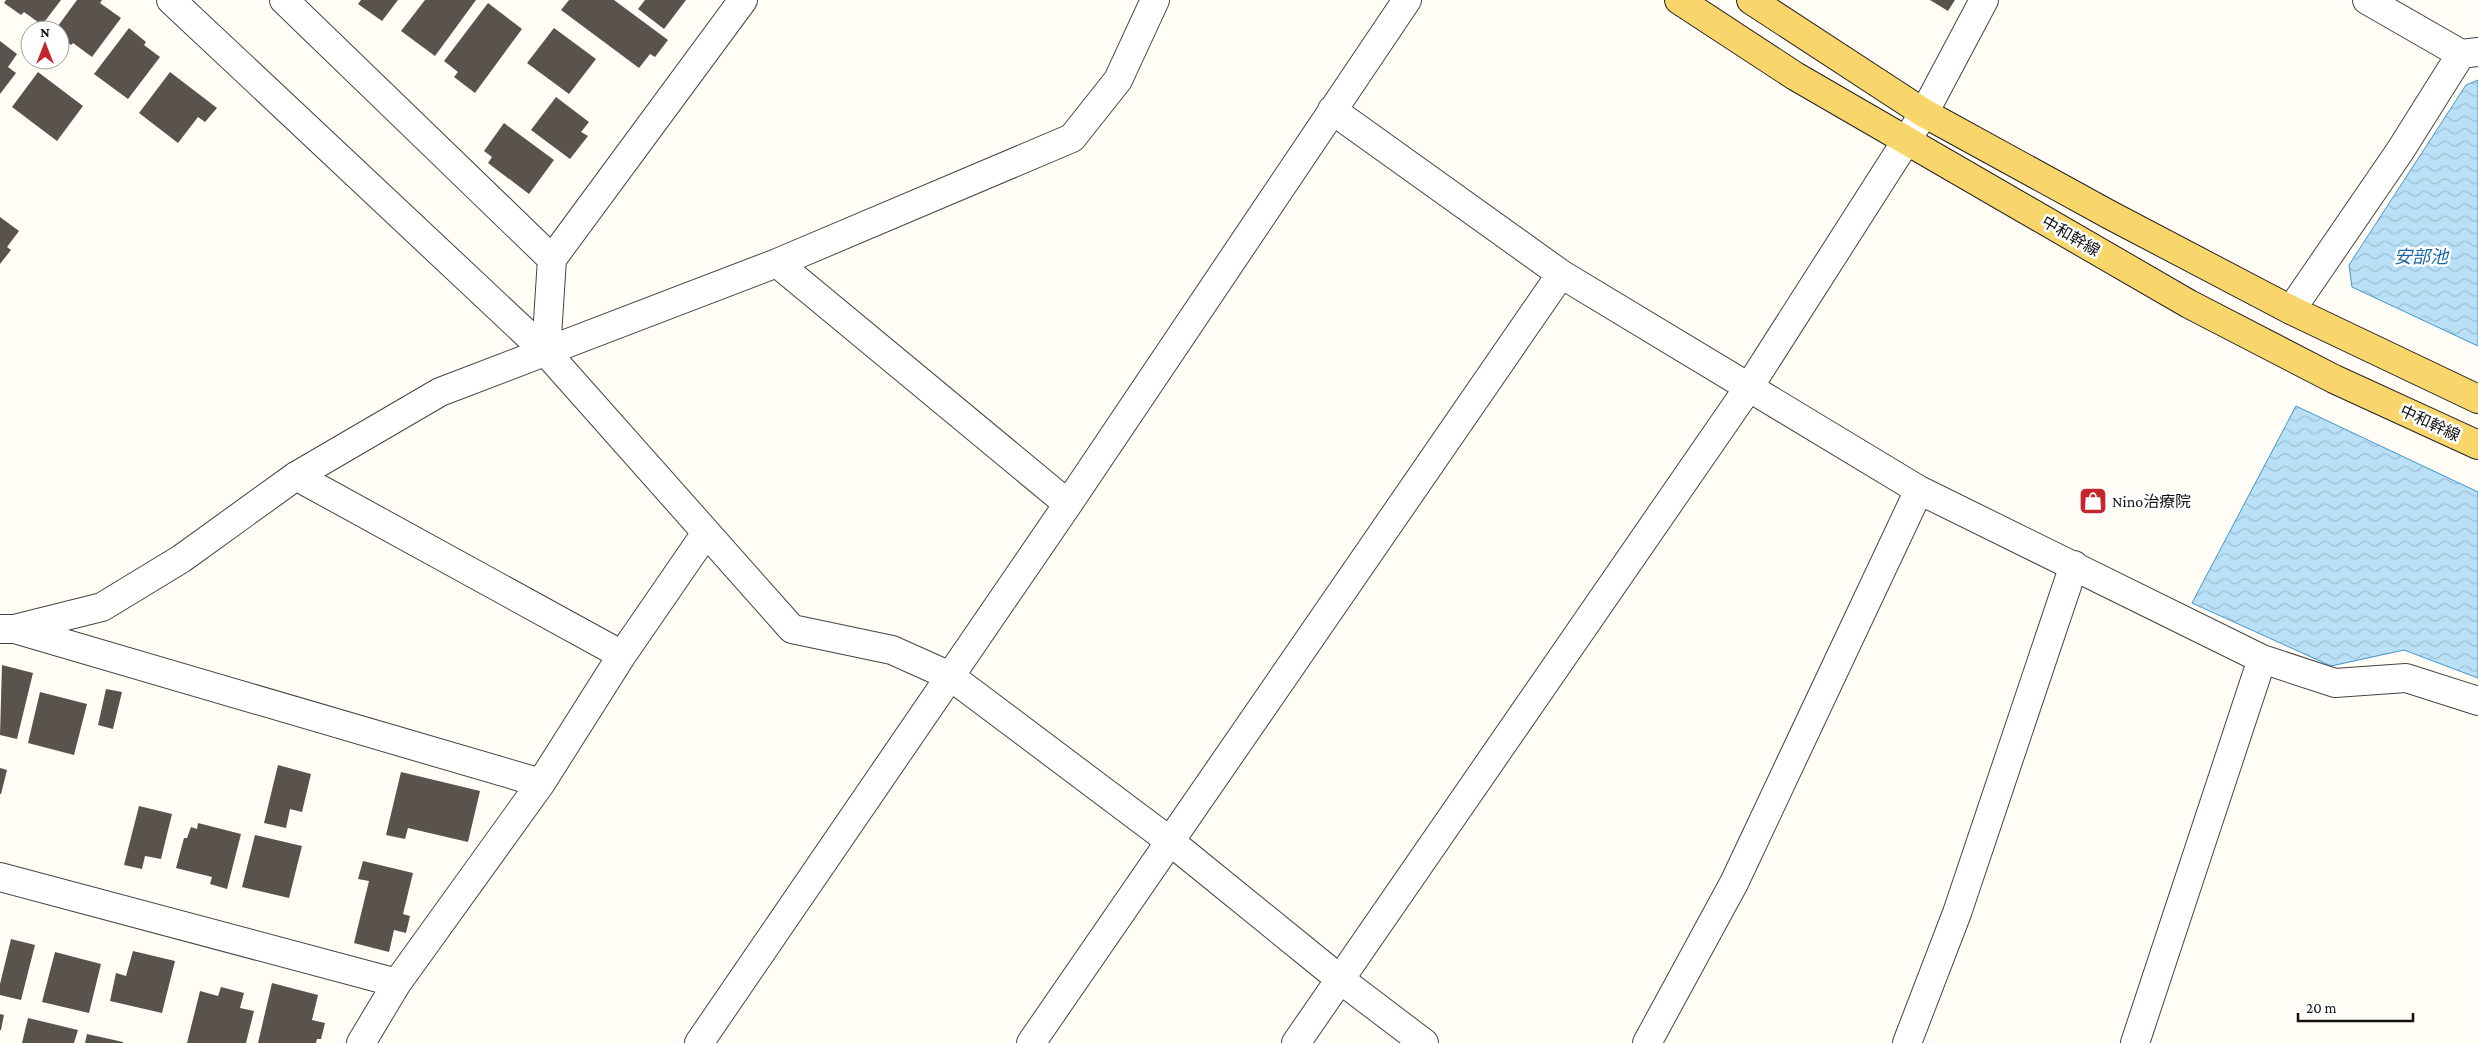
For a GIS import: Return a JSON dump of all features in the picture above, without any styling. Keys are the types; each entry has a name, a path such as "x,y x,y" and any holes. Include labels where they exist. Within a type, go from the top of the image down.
{"main road":[{"name":"中和幹線","path":"1679,0 1795,76 1906,142 2189,304 2334,379 2478,445"},
{"path":"1751,0 1924,113 2110,215 2291,310 2478,399"}],"street":[{"path":"171,0 546,352 792,629 892,650 950,676 1171,842 1341,980 1424,1043"},
{"path":"284,0 552,259"},
{"path":"546,352 552,259 743,0"},
{"path":"7,629 102,606 181,559 296,476 440,392 777,263 1072,138 1118,80 1155,0"},
{"path":"699,1043 1068,504 1407,0"},
{"path":"1296,1043 1750,387 1924,113 1984,0"},
{"path":"2291,310 2470,53 2367,0"},
{"path":"1332,110 1561,274 1919,490 2262,659 2335,683 2406,678 2478,700"},
{"path":"777,263 1068,504"},
{"path":"1030,1043 1171,842 1561,274"},
{"path":"296,476 622,655"},
{"path":"1647,1043 1734,883 1919,490"},
{"path":"361,1043 397,983 541,782 622,655 706,533"},
{"path":"1907,1043 1957,914 2074,565"},
{"path":"7,629 541,782"},
{"path":"2135,1043 2262,659"},
{"path":"0,877 397,983"}],"water":[{"name":"安部池","path":"2478,80 2478,346 2352,287 2349,265 2466,85"},
{"path":"2296,406 2478,492 2478,678 2404,650 2331,666 2192,603"}],"building":[{"path":"6,0 61,0 46,20 35,20 24,12 21,15 4,3"},
{"path":"77,0 102,0 100,3 121,18 92,57 73,43 70,44 70,20 62,20"},
{"path":"361,0 398,0 382,21 358,4"},
{"path":"425,0 476,0 435,56 401,31"},
{"path":"569,0 614,0 668,40 655,57 650,54 639,68 561,10"},
{"path":"645,0 686,0 664,29 638,9"},
{"path":"1930,0 1955,0 1948,11"},
{"path":"488,3 522,29 475,93 454,77 458,72 444,61"},
{"path":"129,28 146,42 144,45 160,57 128,99 94,74"},
{"path":"554,28 596,59 569,94 527,63"},
{"path":"0,41 17,54 8,67 16,73 0,94"},
{"path":"38,72 83,106 57,141 12,107"},
{"path":"170,72 217,108 205,122 198,117 178,143 139,113"},
{"path":"556,97 589,122 581,132 588,136 570,159 531,130"},
{"path":"504,123 554,160 529,194 488,163 492,157 484,151"},
{"path":"0,217 19,231 7,247 11,250 0,264"},
{"path":"2,665 33,673 17,739 0,735"},
{"path":"106,689 122,692 113,729 98,725"},
{"path":"40,692 87,704 74,755 28,743"},
{"path":"278,765 311,774 302,812 290,809 286,828 264,823"},
{"path":"0,768 7,770 1,794 0,794"},
{"path":"401,772 480,791 468,842 408,828 405,839 386,835"},
{"path":"139,806 172,814 161,859 145,856 142,869 124,865"},
{"path":"198,823 241,834 227,889 210,884 212,877 176,868 184,838 187,838 191,827 197,829"},
{"path":"255,835 302,846 289,898 242,887"},
{"path":"363,861 413,873 403,914 410,916 406,933 394,930 389,952 354,943 369,881 358,879"},
{"path":"11,939 35,945 21,1000 0,995 0,984"},
{"path":"133,951 175,961 162,1013 110,1001 116,973 126,976"},
{"path":"55,952 101,964 89,1013 42,1002"},
{"path":"272,983 318,995 312,1020 325,1023 321,1039 317,1039 316,1043 258,1043"},
{"path":"221,987 244,993 240,1008 254,1011 246,1043 187,1043 200,991 218,996"},
{"path":"0,1014 4,1015 1,1030 0,1030"},
{"path":"28,1018 78,1030 74,1043 22,1043"},
{"path":"87,1034 123,1042 123,1043 85,1043"}],"place":[{"name":"Nino治療院","path":"2093,501"}]}
